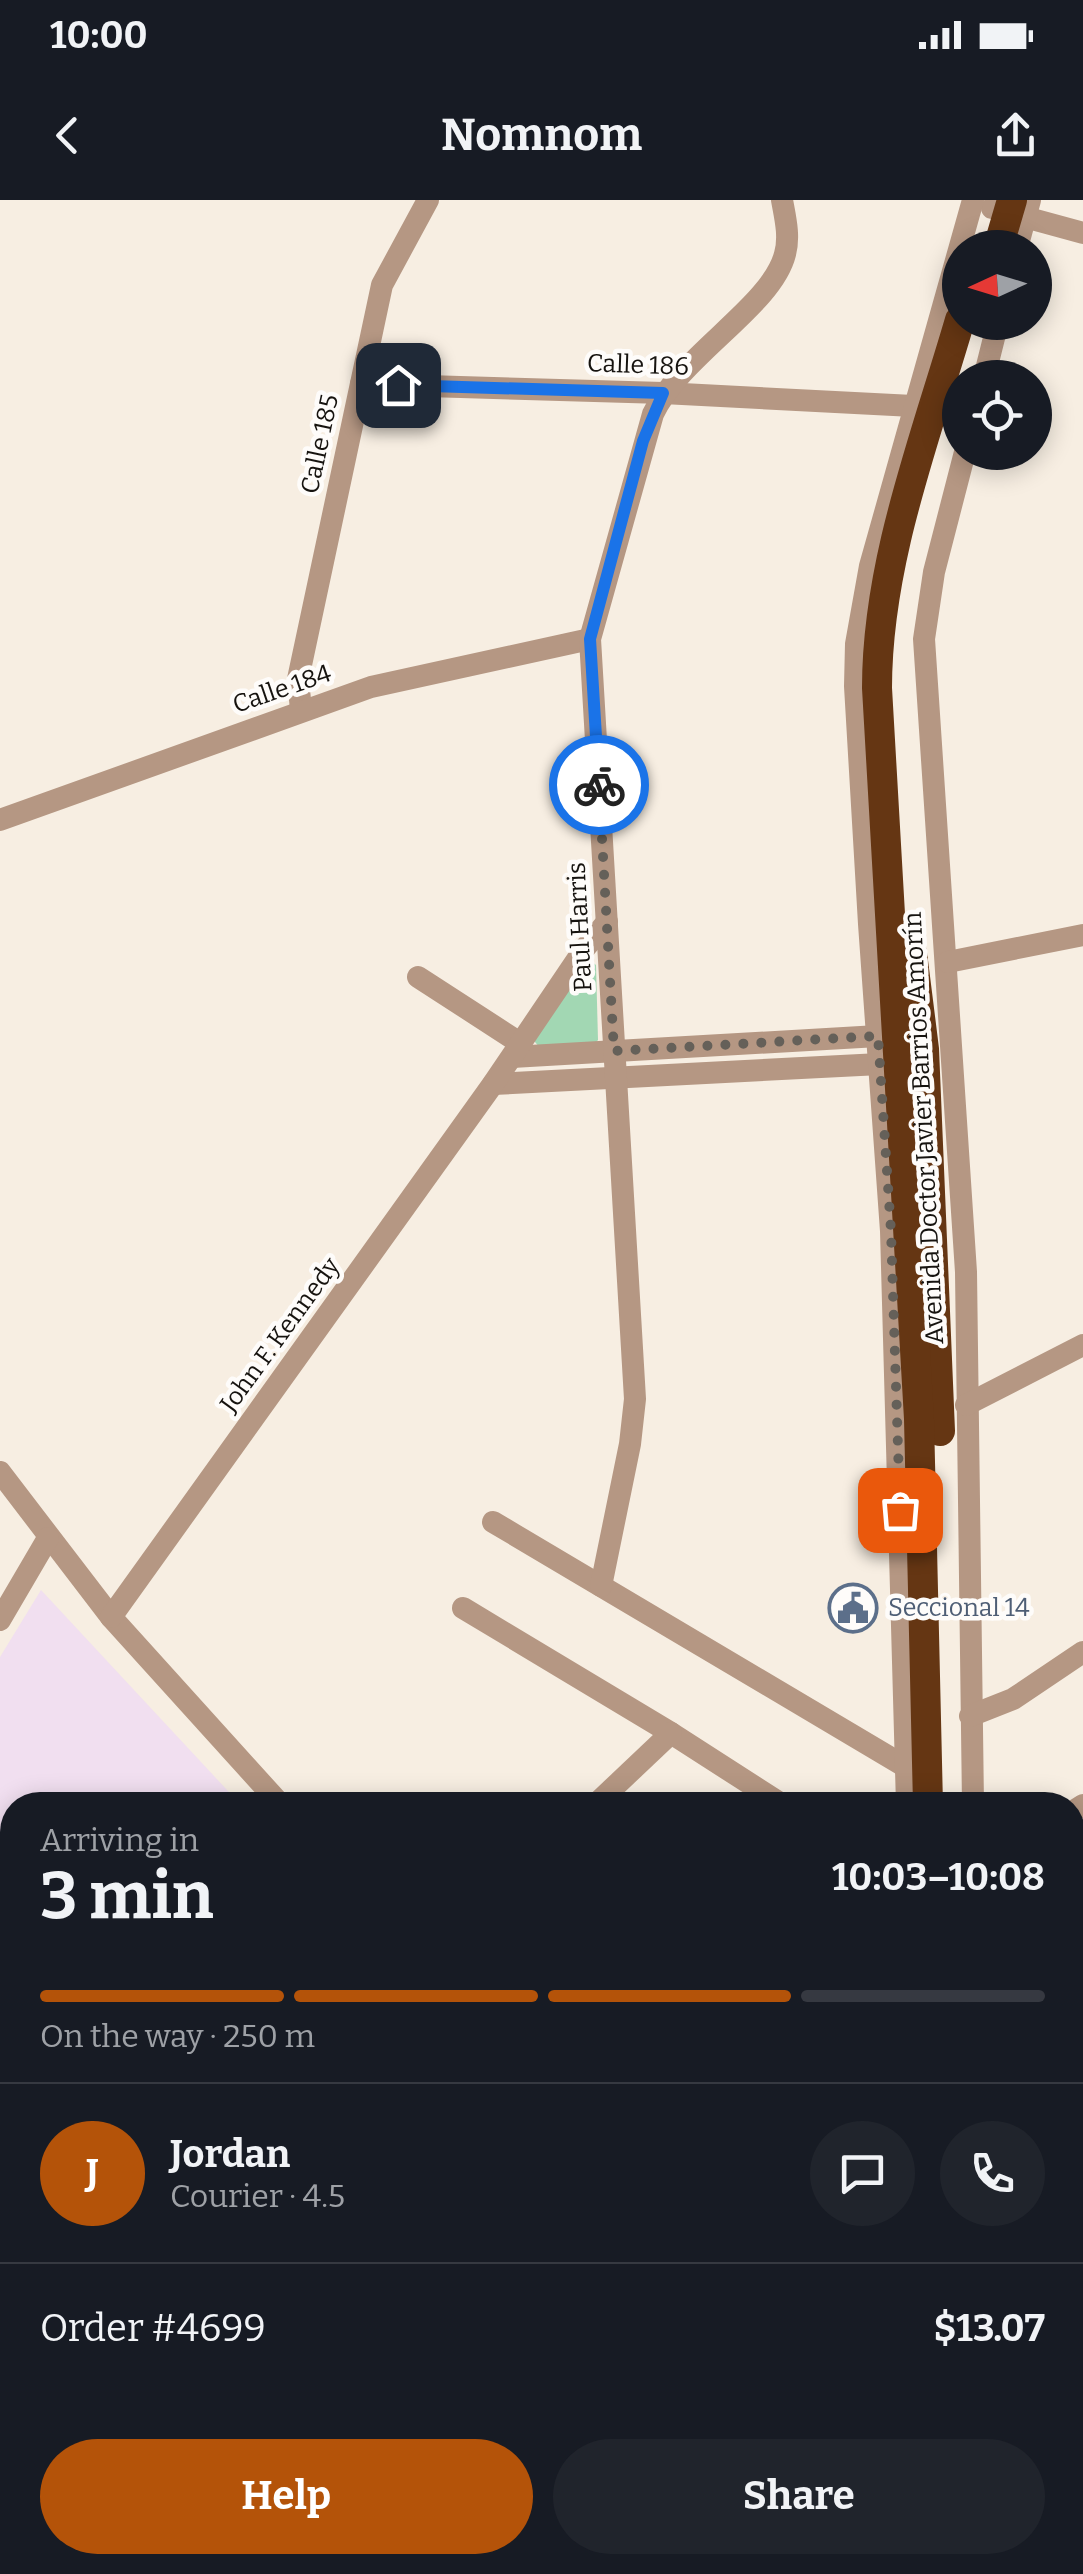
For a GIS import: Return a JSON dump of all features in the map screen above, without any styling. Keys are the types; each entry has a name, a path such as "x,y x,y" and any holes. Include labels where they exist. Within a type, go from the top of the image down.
{"highway":[{"path":"991,230 1005,205"},
{"path":"1001,230 1005,205"},
{"name":"Avenida Doctor Javier Barrios Amorín","path":"928,1792 920,1420 894,1050 877,642 892,557 954,340"},
{"name":"Avenida Doctor Javier Barrios Amorín","path":"942,444 900,597 894,653 912,952 894,1050 940,1416 949,1792"}],"street":[{"name":"Calle 185","path":"300,710 298,679 382,285 428,200"},
{"name":"Paul Harris","path":"601,1586 630,1444 635,1399 590,639 643,441 663,393 774,277 788,237 782,200"},
{"path":"1005,205 1083,234"},
{"path":"1005,205 1013,230"},
{"name":"Avenida Doctor Javier Barrios Amorín","path":"907,1792 892,1250 894,1050 856,706 856,644 864,593 913,406 1005,205"},
{"name":"Calle 186","path":"360,384 663,393 913,406"},
{"name":"Avenida Doctor Javier Barrios Amorín","path":"960,470 930,589 924,639 966,1272 972,1792"},
{"name":"Calle 184","path":"0,820 371,687 590,639"},
{"name":"John F. Kennedy","path":"112,1617 607,922"},
{"path":"948,962 1083,935"},
{"path":"418,977 516,1050 894,1050"},
{"path":"493,1084 616,1078 894,1050"},
{"path":"966,1406 1083,1345"},
{"path":"0,1472 112,1617 269,1792"},
{"path":"493,1522 906,1766"},
{"path":"0,1620 48,1538"},
{"path":"463,1608 762,1792"},
{"path":"970,1716 1012,1700 1083,1652"},
{"path":"608,1792 670,1733"}],"shaded area":[{"path":"41,1590 229,1792 0,1792 0,1657"}],"green space":[{"path":"583,962 596,965 598,1040 593,1046 540,1048 535,1033"}],"way so far":[{"path":"599,785 614,1051 878,1036 891,1231 900,1510"}],"place":[{"name":"Seccional 14","path":"853,1608"}],"route":[{"path":"398,385 663,393 643,441 590,639 599,785"}]}
